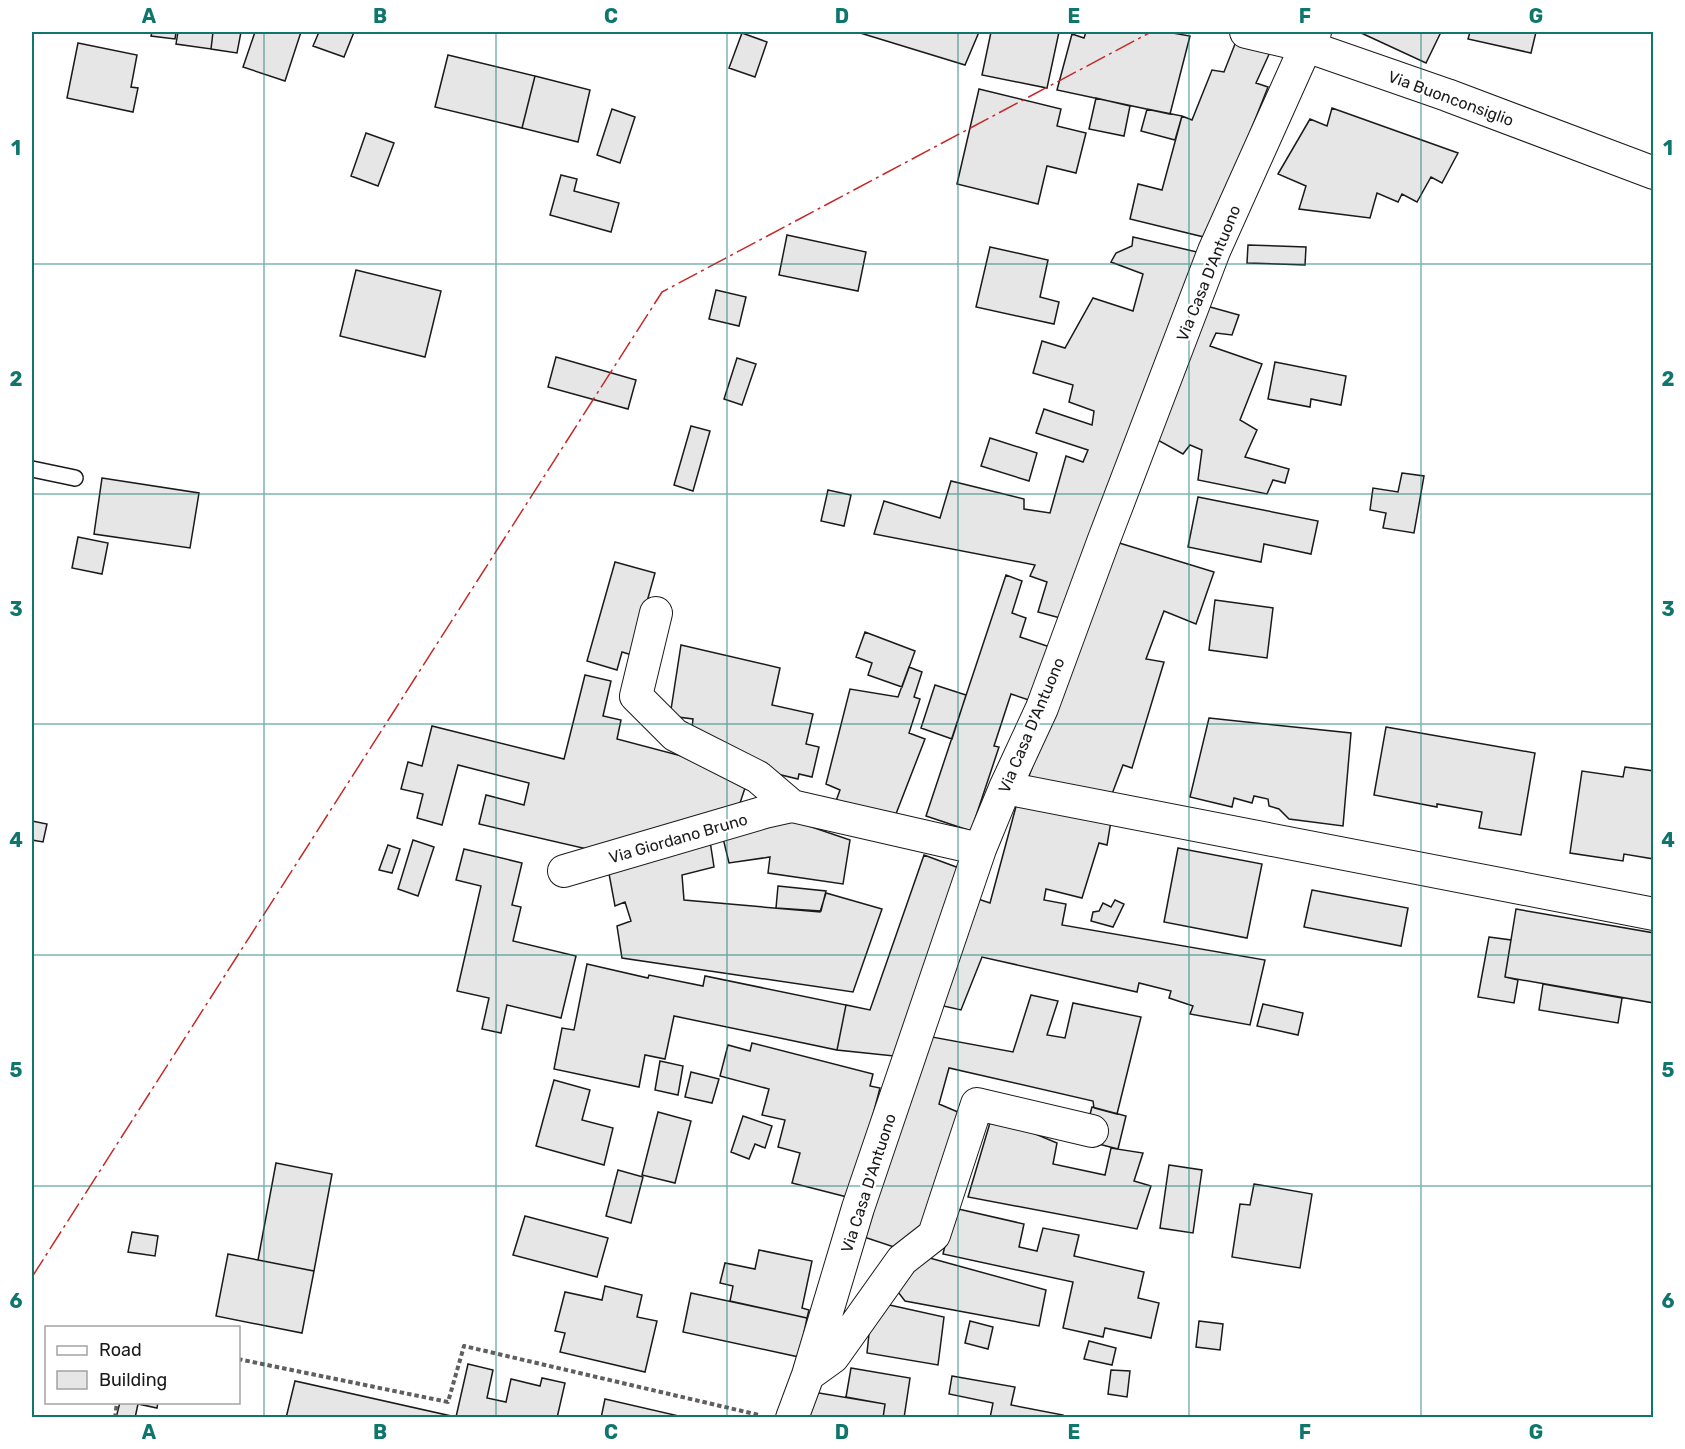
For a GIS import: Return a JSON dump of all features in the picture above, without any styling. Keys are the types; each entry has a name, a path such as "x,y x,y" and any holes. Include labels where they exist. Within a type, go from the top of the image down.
{"street":[{"name":"Via Buonconsiglio","path":"1246,32 1310,39 1447,95 1653,173"},
{"name":"Via Casa D'Antuono","path":"792,1418 808,1375 858,1208 980,849 1042,708 1214,251 1310,39"},
{"name":"Via Giordano Bruno","path":"656,613 636,696 675,735 758,777 792,806"},
{"path":"1005,788 1653,914"},
{"name":"Via Giordano Bruno","path":"564,871 792,806 980,849"},
{"path":"808,1375 833,1357 902,1260 934,1235 976,1104 1092,1131"}],"lane":[{"path":"32,469 75,478"}],"path":[{"path":"240,1359 448,1402 464,1346 760,1415"}],"building":[{"path":"152,32 176,32 175,39 151,36"},
{"path":"178,32 213,32 211,49 176,44"},
{"path":"213,32 241,32 237,53 211,49"},
{"path":"255,32 301,32 285,81 243,67"},
{"path":"319,32 354,32 344,57 313,46"},
{"path":"857,32 979,32 965,65"},
{"path":"991,32 1059,32 1047,88 982,75"},
{"path":"1086,32 1167,32 1190,36 1170,114 1057,90 1072,34 1084,38"},
{"path":"1359,32 1441,32 1426,63"},
{"path":"1470,32 1536,32 1531,53 1468,39"},
{"path":"742,33 767,42 755,77 729,68"},
{"path":"78,43 137,55 131,87 138,88 133,112 67,98"},
{"path":"1235,44 1271,50 1256,83 1268,87 1208,238 1130,219 1138,184 1162,190 1182,116 1192,120 1212,70 1224,72"},
{"path":"448,55 535,76 522,128 435,107"},
{"path":"535,76 590,90 578,142 522,128"},
{"path":"979,89 1061,109 1057,126 1086,133 1076,173 1047,166 1038,204 957,184"},
{"path":"1096,98 1130,106 1124,136 1089,129"},
{"path":"1332,108 1458,153 1442,183 1431,177 1417,202 1402,194 1398,202 1377,193 1370,218 1299,209 1306,186 1278,174 1310,119 1327,126"},
{"path":"612,109 635,117 620,163 597,155"},
{"path":"1147,109 1182,116 1175,140 1141,131"},
{"path":"366,133 394,143 378,186 351,176"},
{"path":"561,175 577,179 574,191 619,203 611,232 550,215"},
{"path":"787,235 866,252 858,291 779,275"},
{"path":"1133,237 1197,252 1064,619 1038,612 1047,582 1030,576 1035,565 874,534 884,501 940,518 951,481 1024,499 1024,509 1050,513 1066,456 1083,462 1088,450 1036,433 1044,409 1092,425 1094,411 1069,402 1073,385 1033,373 1042,341 1065,348 1093,298 1133,311 1143,274 1111,262 1116,253 1132,246"},
{"path":"1248,245 1306,247 1305,265 1247,263"},
{"path":"990,247 1048,260 1040,297 1059,302 1054,324 976,307"},
{"path":"356,270 441,291 425,357 340,336"},
{"path":"716,290 746,297 739,326 709,319"},
{"path":"1203,305 1239,315 1232,335 1216,333 1210,346 1262,364 1240,420 1257,430 1245,457 1289,469 1285,483 1273,480 1267,494 1198,480 1202,450 1190,445 1183,454 1154,438"},
{"path":"556,357 636,380 628,409 548,387"},
{"path":"737,358 756,364 742,405 724,399"},
{"path":"1275,362 1346,376 1341,405 1311,399 1310,407 1268,399"},
{"path":"691,426 710,431 693,491 674,485"},
{"path":"990,438 1037,453 1029,481 981,466"},
{"path":"1402,473 1424,476 1414,533 1383,528 1386,513 1370,510 1373,488 1398,492"},
{"path":"102,478 199,493 190,548 94,534"},
{"path":"828,490 851,495 844,526 821,521"},
{"path":"1198,497 1318,521 1311,554 1264,544 1261,562 1188,547"},
{"path":"78,537 108,543 102,574 72,568"},
{"path":"1116,542 1214,572 1196,624 1164,611 1146,659 1164,662 1132,768 1123,765 1109,802 1026,784"},
{"path":"615,562 655,573 632,655 622,652 617,670 587,661"},
{"path":"1006,575 1022,581 1012,613 1026,618 1020,637 1053,648 1035,702 1011,694 994,746 999,747 971,831 926,816"},
{"path":"1215,600 1273,608 1267,658 1209,650"},
{"path":"865,632 915,651 902,687 868,675 872,663 856,657"},
{"path":"681,645 780,668 772,705 813,714 806,744 819,747 812,777 799,774 798,779 748,767 692,728 693,719 670,716"},
{"path":"909,667 922,672 914,697 920,699 909,733 925,739 894,819 836,801 840,790 826,784 850,689 898,697"},
{"path":"585,675 611,681 603,716 621,720 617,739 727,768 748,779 736,815 600,852 479,824 486,795 524,805 529,783 458,765 442,825 417,818 423,794 401,789 408,762 422,766 432,726 564,759"},
{"path":"935,685 966,695 952,739 921,728"},
{"path":"1209,718 1351,733 1343,826 1289,819 1279,809 1269,806 1268,799 1254,796 1252,803 1234,798 1232,807 1190,797"},
{"path":"1386,727 1535,753 1521,835 1479,828 1482,812 1437,804 1437,807 1374,795"},
{"path":"1625,767 1654,771 1654,859 1624,854 1623,861 1570,853 1582,771 1623,777"},
{"path":"1018,799 1111,821 1107,845 1099,843 1082,898 1046,889 1044,900 1066,904 1062,925 1265,960 1250,1025 1190,1014 1193,1006 1169,998 1171,991 1139,983 1137,992 982,957 961,1010 939,1005 975,898 990,903"},
{"path":"750,820 797,822 850,840 843,884 768,873 770,857 729,863 722,834"},
{"path":"32,821 47,824 43,842 32,840"},
{"path":"413,840 434,847 418,896 398,889"},
{"path":"710,841 714,867 682,875 684,900 820,912 826,893 882,909 853,992 622,958 617,926 631,921 625,902 615,906 607,863"},
{"path":"388,845 400,849 392,873 379,870"},
{"path":"1178,848 1262,864 1247,938 1164,922"},
{"path":"464,849 522,863 512,905 521,907 513,941 576,956 561,1018 507,1005 501,1033 482,1029 489,998 457,991 481,886 456,880"},
{"path":"924,855 959,868 894,1056 837,1050 846,1005 870,1010"},
{"path":"778,886 826,891 821,911 776,908"},
{"path":"1312,890 1408,908 1401,946 1304,927"},
{"path":"1115,900 1124,904 1113,927 1091,921 1093,912 1099,911 1103,903 1111,907"},
{"path":"1516,909 1654,933 1654,1003 1505,977"},
{"path":"1489,937 1511,940 1505,977 1518,980 1514,1003 1478,997"},
{"path":"587,964 648,978 649,975 703,986 705,976 846,1005 837,1050 674,1016 665,1059 645,1055 639,1087 554,1069 562,1028 574,1030"},
{"path":"1543,984 1622,998 1618,1023 1539,1010"},
{"path":"1031,995 1058,1001 1047,1035 1065,1038 1073,1003 1141,1017 1117,1114 1094,1108 1093,1101 949,1068 939,1104 965,1115 921,1240 900,1249 861,1236 927,1036 1013,1052"},
{"path":"1263,1004 1303,1013 1298,1035 1257,1026"},
{"path":"752,1043 873,1074 870,1086 880,1088 851,1198 792,1183 800,1153 778,1147 785,1120 762,1115 769,1089 720,1076 728,1045 750,1051"},
{"path":"660,1061 683,1066 678,1095 655,1090"},
{"path":"691,1072 719,1079 712,1103 685,1097"},
{"path":"554,1080 590,1090 582,1120 613,1128 604,1165 536,1146"},
{"path":"1092,1107 1126,1116 1118,1149 1083,1140"},
{"path":"658,1112 691,1121 675,1183 642,1175"},
{"path":"743,1116 772,1126 765,1148 755,1144 749,1159 731,1152"},
{"path":"992,1116 1057,1143 1053,1164 1105,1175 1111,1148 1143,1153 1134,1181 1151,1186 1137,1229 968,1197"},
{"path":"276,1163 332,1174 314,1271 258,1260"},
{"path":"1169,1165 1202,1170 1193,1233 1160,1228"},
{"path":"618,1170 643,1177 631,1223 606,1216"},
{"path":"1254,1184 1312,1194 1300,1268 1232,1257 1240,1204 1250,1205"},
{"path":"954,1208 1024,1224 1019,1247 1037,1251 1043,1228 1079,1235 1074,1256 1144,1272 1138,1298 1159,1303 1151,1338 1105,1328 1103,1337 1063,1328 1073,1282 943,1254"},
{"path":"525,1216 608,1238 597,1277 513,1255"},
{"path":"132,1232 158,1236 155,1256 128,1252"},
{"path":"759,1250 812,1261 802,1308 809,1310 807,1318 730,1301 733,1286 720,1283 725,1263 755,1269"},
{"path":"228,1254 314,1271 302,1333 216,1316"},
{"path":"926,1257 1046,1290 1039,1326 905,1301 898,1292 912,1261"},
{"path":"605,1286 642,1295 637,1317 657,1321 645,1372 560,1352 565,1333 555,1331 565,1292 602,1300"},
{"path":"691,1293 807,1318 799,1357 683,1332"},
{"path":"885,1304 944,1317 938,1365 867,1353 870,1324"},
{"path":"970,1321 993,1327 988,1349 965,1343"},
{"path":"1199,1321 1223,1324 1220,1350 1196,1347"},
{"path":"1089,1341 1116,1348 1112,1365 1084,1359"},
{"path":"468,1364 493,1370 487,1398 506,1402 511,1379 540,1386 542,1378 565,1383 557,1418 286,1418 295,1381 456,1417"},
{"path":"851,1368 910,1378 904,1418 883,1418 885,1404 846,1397"},
{"path":"1111,1370 1130,1371 1127,1397 1108,1394"},
{"path":"952,1376 1015,1387 1011,1405 1063,1415 1062,1418 990,1418 993,1403 949,1394"},
{"path":"813,1392 885,1404 883,1418 808,1418"},
{"path":"605,1399 679,1416 679,1418 601,1418"},
{"path":"120,1404 138,1404 135,1418 116,1418"},
{"path":"138,1404 158,1404 157,1408"}],"power":[{"path":"32,1277 662,292 1151,32"}]}
